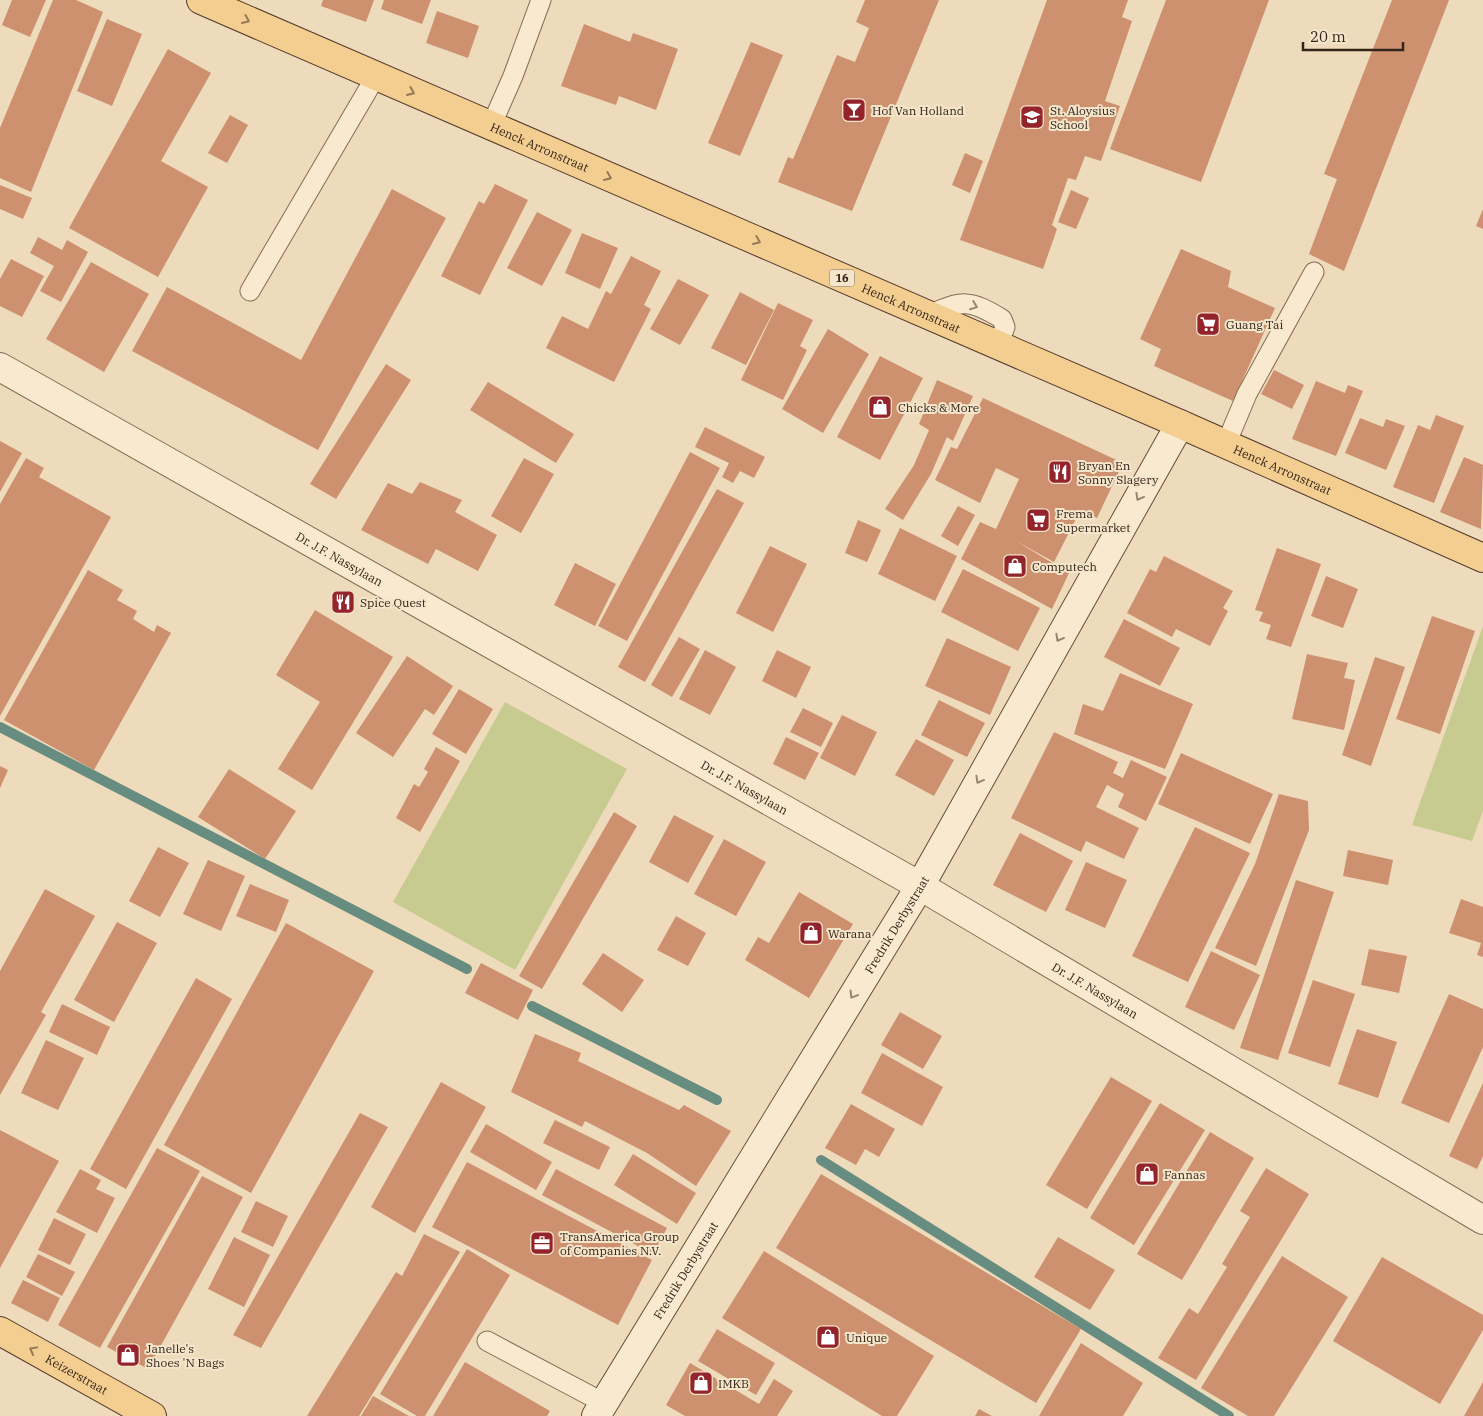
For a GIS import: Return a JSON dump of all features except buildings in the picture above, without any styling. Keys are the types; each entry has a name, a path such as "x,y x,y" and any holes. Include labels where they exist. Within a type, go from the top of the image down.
{"main road":[{"name":"Henck Arronstraat","path":"201,0 1226,444 1483,558"},
{"name":"Keizerstraat","path":"0,1331 152,1416"}],"street":[{"name":"Dr. J.F. Nassylaan","path":"0,367 920,886 1483,1220"},
{"name":"Fredrik Derbystraat","path":"600,1410 920,886 1180,424"}],"lane":[{"path":"491,126 513,76 541,0"},
{"path":"250,291 376,76"},
{"path":"1226,444 1246,394 1314,272"},
{"path":"487,1341 600,1410"}],"green space":[{"path":"1483,626 1483,811 1472,841 1412,825"},
{"path":"505,702 627,769 515,970 393,902"}],"waterway":[{"path":"0,727 467,969"},
{"path":"532,1006 717,1100"},
{"path":"821,1160 1229,1416"}],"place":[{"name":"Hof Van Holland","path":"854,110"},
{"name":"St. Aloysius School","path":"1032,117"},
{"name":"Guang Tai","path":"1208,324"},
{"name":"Chicks & More","path":"880,407"},
{"name":"Bryan En Sonny Slagery","path":"1060,472"},
{"name":"Frema Supermarket","path":"1038,520"},
{"name":"Computech","path":"1015,566"},
{"name":"Spice Quest","path":"343,602"},
{"name":"Warana","path":"811,933"},
{"name":"Fannas","path":"1147,1174"},
{"name":"TransAmerica Group of Companies N.V.","path":"542,1243"},
{"name":"Unique","path":"828,1337"},
{"name":"Janelle's Shoes 'N Bags","path":"128,1355"},
{"name":"IMKB","path":"701,1383"}]}
